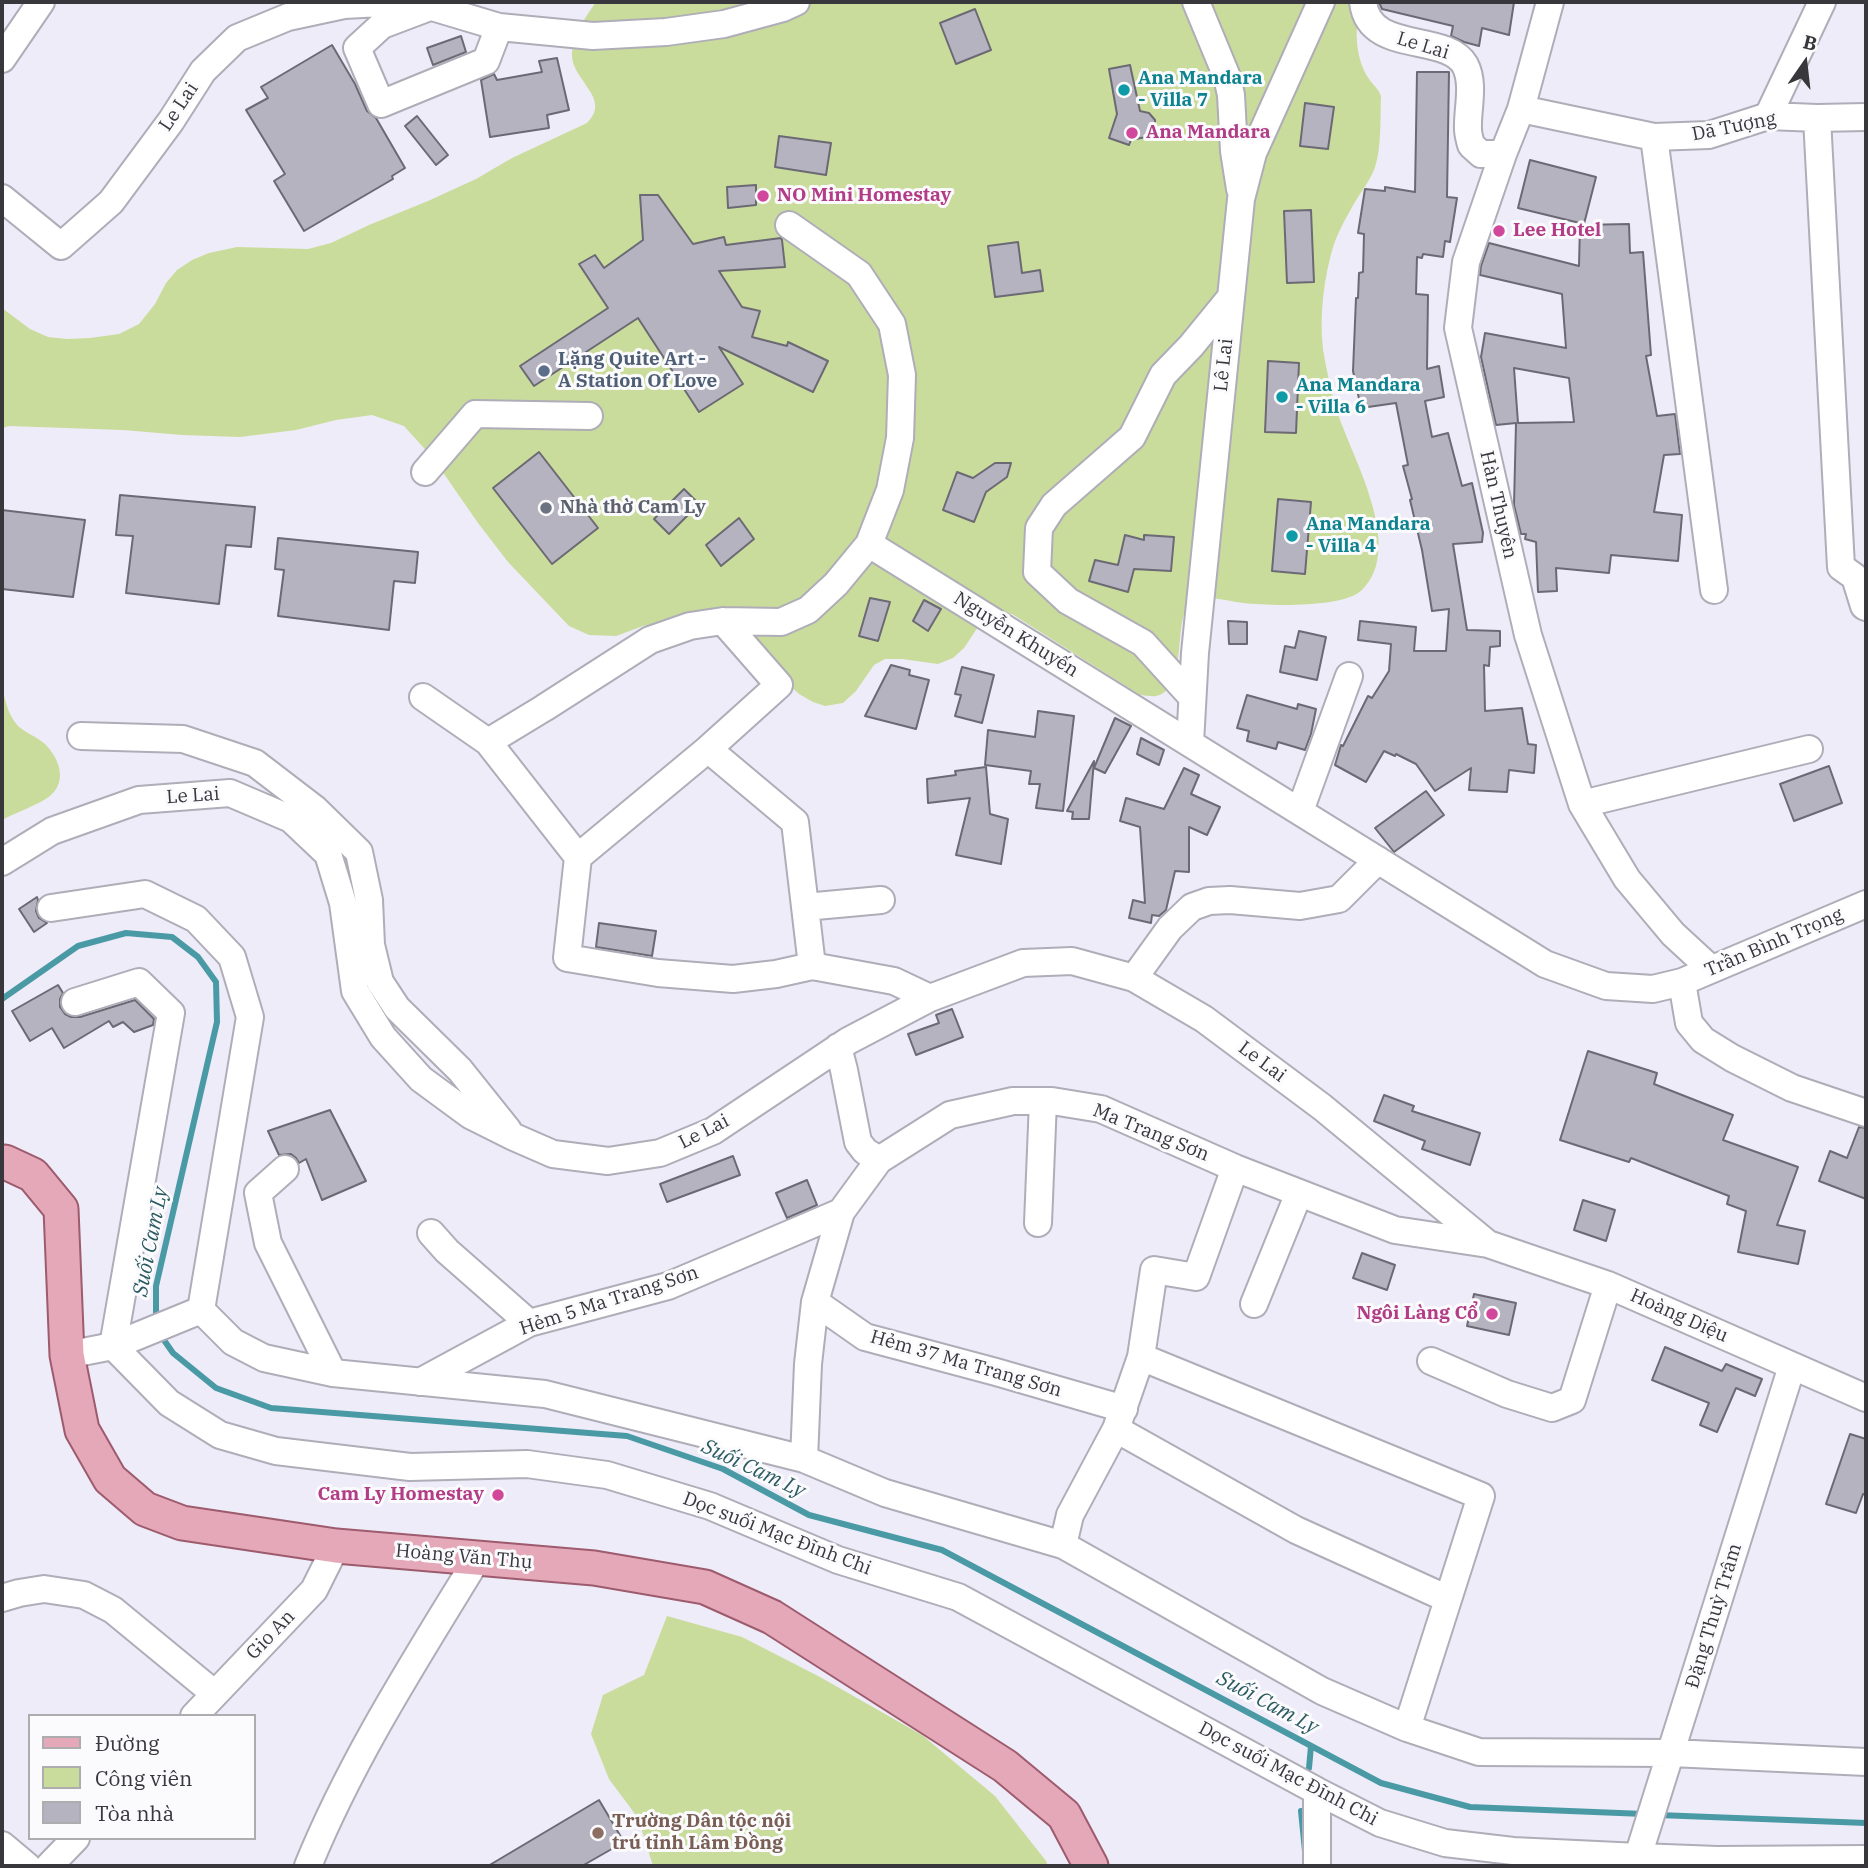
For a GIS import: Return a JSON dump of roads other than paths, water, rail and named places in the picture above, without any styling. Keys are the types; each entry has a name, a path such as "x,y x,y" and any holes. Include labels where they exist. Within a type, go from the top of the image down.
{"main road":[{"name":"Hoàng Văn Thụ","path":"2,1163 33,1175 61,1209 67,1355 82,1430 110,1479 145,1509 182,1524 336,1546 594,1568 705,1587 772,1617 1005,1766 1064,1815 1091,1866"}],"street":[{"path":"2,60 41,2"},
{"name":"Le Lai","path":"2,198 61,246 111,202 171,121 203,71 237,38 288,17 344,5 402,2 432,7 499,27 593,36 666,33 724,23 783,8 796,2"},
{"path":"1196,2 1227,77 1241,199"},
{"name":"Lê Lai","path":"1190,743 1195,653 1241,199 1253,153 1321,2"},
{"name":"Le Lai","path":"1363,2 1369,20 1389,36 1455,54 1465,66 1469,79 1468,129 1471,145 1481,154 1503,154"},
{"name":"Hàn Thuyên","path":"1550,2 1521,109 1466,262 1458,327 1528,635 1582,804 1627,879 1673,934 1711,970"},
{"path":"1768,116 1822,2"},
{"path":"432,7 382,25 358,48 381,104 486,61 499,27"},
{"name":"Dã Tượng","path":"1521,109 1654,137 1709,135 1768,116 1866,117"},
{"path":"1817,118 1841,567 1855,577 1866,607"},
{"path":"1654,137 1714,590"},
{"path":"488,742 650,640 690,626 723,621 780,622 808,610 836,584 869,544 890,490 900,438 902,375 892,324 859,274 789,225"},
{"path":"1192,696 1143,643 1068,601 1037,572 1039,528 1054,505 1132,438 1163,375 1231,297"},
{"path":"425,472 475,414 589,416"},
{"name":"Nguyễn Khuyến","path":"869,544 1545,964 1606,986 1653,989 1682,982"},
{"path":"723,621 779,685 709,748 578,857 567,958 658,973 733,979 812,966 894,981 930,998"},
{"path":"1300,811 1349,676"},
{"path":"423,697 488,742 578,857"},
{"path":"81,736 183,739 256,764 315,809 359,852 369,900 371,945 380,982 397,1008 460,1070 514,1137"},
{"path":"709,748 795,822 812,966"},
{"path":"1582,804 1809,749"},
{"name":"Le Lai","path":"2,862 52,831 139,800 230,793 291,818 328,854 343,903 355,991 383,1037 421,1079 470,1115 514,1137 553,1154 608,1161 660,1153 713,1131 838,1047 930,998 1023,963 1072,961 1134,978 1204,1018 1311,1099 1488,1244"},
{"path":"1134,978 1170,928 1192,907 1209,901 1300,905 1339,899 1378,860"},
{"path":"51,908 145,894 196,919 232,957 250,1017 201,1310"},
{"path":"805,907 881,900"},
{"name":"Trần Bình Trọng","path":"1682,982 1866,905"},
{"path":"75,1002 139,982 171,1013 113,1346"},
{"path":"1682,982 1689,1023 1703,1040 1792,1088 1866,1114"},
{"path":"838,1047 858,1142 865,1151 879,1160"},
{"name":"Ma Trang Sơn","path":"804,1459 808,1364 815,1303 841,1212 879,1160 950,1115 1013,1101 1043,1101 1101,1109 1299,1194 1395,1230 1488,1244"},
{"path":"1038,1223 1043,1101"},
{"path":"1063,1545 1070,1515 1120,1419 1141,1357 1154,1270 1196,1277 1236,1168"},
{"path":"285,1169 258,1193 268,1243 333,1373"},
{"path":"1254,1304 1299,1194"},
{"name":"Hẻm 5 Ma Trang Sơn","path":"420,1382 529,1323 668,1286 841,1212"},
{"path":"431,1233 447,1251 529,1323"},
{"name":"Hoàng Diệu","path":"1488,1244 1608,1285 1866,1398"},
{"path":"1431,1361 1507,1394 1552,1408 1572,1401 1608,1285"},
{"name":"Hẻm 37 Ma Trang Sơn","path":"815,1303 865,1338 996,1372 1120,1419 1296,1530 1448,1598"},
{"path":"67,1355 113,1346 201,1310"},
{"path":"201,1310 233,1342 264,1358 333,1373 545,1394 804,1459 885,1493 1063,1545 1322,1691 1407,1728 1479,1752 1671,1753 1866,1762"},
{"name":"Dọc suối Mạc Đĩnh Chi","path":"113,1346 169,1404 220,1435 276,1451 411,1467 527,1464 607,1475 710,1506 838,1560 958,1597 1380,1823 1445,1843 1637,1862 1723,1863 1866,1859"},
{"path":"1141,1357 1481,1496 1407,1728"},
{"name":"Đặng Thuỳ Trâm","path":"1637,1862 1792,1366"},
{"name":"Gio An","path":"196,1714 314,1590 336,1546"},
{"path":"307,1866 348,1778 477,1559"},
{"path":"2,1598 19,1592 44,1589 84,1595 113,1610 215,1693"},
{"path":"1317,1791 1317,1866"},
{"path":"49,1866 74,1840"},
{"path":"2,1845 27,1866"}],"waterway":[{"name":"Suối Cam Ly","path":"2,999 78,946 126,933 172,937 198,957 216,982 217,1022 156,1286 156,1320"},
{"name":"Suối Cam Ly","path":"159,1333 173,1353 216,1388 271,1408 627,1436 723,1469 809,1515 942,1550 1381,1783 1470,1807 1644,1814"},
{"path":"1309,1768 1311,1746"},
{"path":"1301,1811 1305,1851"},
{"name":"Suối Cam Ly","path":"1658,1815 1866,1823"}],"place":[{"name":"Ana Mandara - Villa 7","path":"1124,90"},
{"name":"Ana Mandara","path":"1132,133"},
{"name":"NO Mini Homestay","path":"763,196"},
{"name":"Lee Hotel","path":"1499,231"},
{"name":"Lặng Quite Art - A Station Of Love","path":"544,371"},
{"name":"Ana Mandara - Villa 6","path":"1282,397"},
{"name":"Nhà thờ Cam Ly","path":"546,508"},
{"name":"Ana Mandara - Villa 4","path":"1292,536"},
{"name":"Ngôi Làng Cổ","path":"1492,1314"},
{"name":"Cam Ly Homestay","path":"498,1495"},
{"name":"Trường Dân tộc nội trú tỉnh Lâm Đồng","path":"598,1833"}]}
